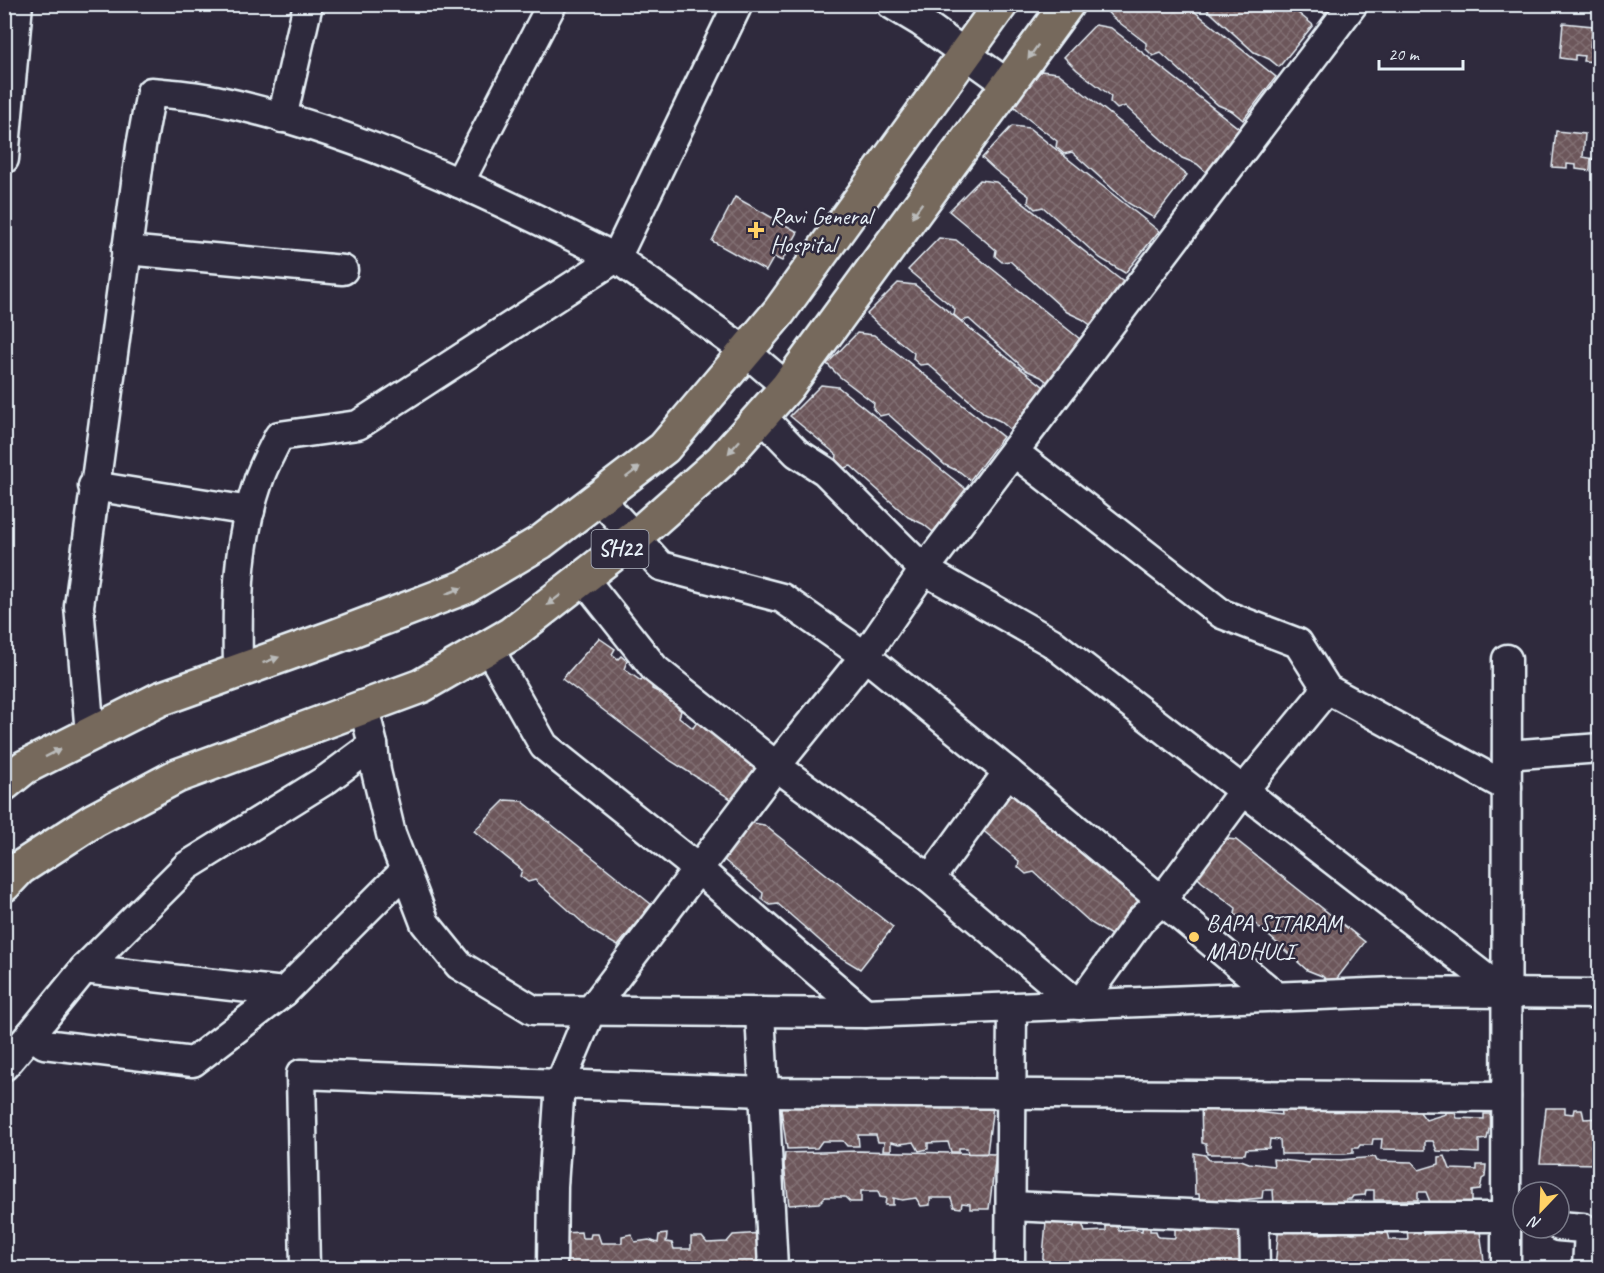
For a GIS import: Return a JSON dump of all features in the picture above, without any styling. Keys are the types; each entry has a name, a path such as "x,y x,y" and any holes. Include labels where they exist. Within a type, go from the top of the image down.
{"main road":[{"name":"SH22","path":"4,784 25,767 160,699 465,587 541,542 664,448 778,312 1001,4"},
{"name":"SH22","path":"4,885 21,868 94,820 177,776 421,686 511,634 634,538 722,460 787,387 1066,4"}],"street":[{"path":"4,159 18,4"},
{"path":"282,118 308,4"},
{"path":"459,183 552,4"},
{"path":"238,671 237,596 243,535 258,481 279,436 358,425 616,258 738,4"},
{"path":"891,4 921,22 1009,85"},
{"path":"552,1269 553,1186 560,1084 591,1010 776,766 865,656 924,570 1353,4"},
{"path":"90,734 79,606 93,486 126,250 151,92 213,99 282,118 375,147 459,183 616,258 745,351 787,387"},
{"path":"126,250 343,270"},
{"path":"761,416 797,453 825,471 924,570 1051,642 1505,993"},
{"path":"1014,452 1222,614 1298,643 1327,689 1507,787"},
{"path":"93,486 250,511"},
{"path":"599,498 661,566 782,597 865,656 1008,772 1277,997"},
{"path":"583,578 655,669 776,766 930,879 1079,1005"},
{"path":"488,647 544,746 698,869 865,1013"},
{"path":"1506,1269 1511,1220 1505,993 1507,659"},
{"path":"1079,1005 1140,921 1162,900 1243,791 1327,689"},
{"path":"364,708 391,834 425,923 459,965 533,1010 865,1013 1395,992 1599,994"},
{"path":"4,1066 84,969 187,866 327,779 373,745"},
{"path":"1507,755 1599,748"},
{"path":"930,879 1008,772"},
{"path":"31,1034 44,1044 193,1062 284,992 405,871"},
{"path":"84,969 284,992"},
{"path":"1010,1269 1012,1007"},
{"path":"760,1012 773,1269"},
{"path":"305,1269 301,1074 764,1092 1506,1097"},
{"path":"1011,1206 1254,1217 1511,1220"},
{"path":"1254,1217 1256,1269"},
{"path":"1571,1227 1583,1228 1594,1234 1587,1269"}],"building":[{"path":"1100,4 1185,4 1276,77 1243,120 1232,111 1218,105 1161,53 1153,56 1146,49 1146,43 1112,17"},
{"path":"1201,4 1287,4 1313,25 1279,67 1254,52"},
{"path":"1312,4 1333,4 1325,14"},
{"path":"1563,23 1593,26 1590,48 1600,49 1598,62 1583,61 1584,56 1575,55 1575,60 1560,58"},
{"path":"1095,25 1111,28 1241,130 1207,173 1197,164 1182,158 1125,106 1117,109 1110,102 1111,96 1064,57"},
{"path":"1041,71 1058,73 1187,175 1154,218 1128,203 1072,152 1064,154 1056,147 1057,141 1011,103"},
{"path":"1012,126 1029,128 1159,231 1125,273 1100,258 1043,207 1035,209 1028,202 1029,196 982,158"},
{"path":"1556,131 1585,134 1583,157 1600,160 1591,159 1590,171 1576,169 1576,165 1567,164 1567,168 1552,167"},
{"path":"980,180 996,182 1126,284 1092,326 1067,312 1010,261 1002,262 995,256 996,250 949,211"},
{"path":"735,197 798,232 782,261 774,257 766,271 712,241"},
{"path":"939,238 956,240 1085,343 1051,385 1026,370 969,319 961,321 954,315 955,309 908,270"},
{"path":"898,283 915,285 1044,387 1011,430 1000,421 985,414 928,364 920,365 913,359 914,353 867,314"},
{"path":"857,333 874,335 1003,437 970,480 945,465 888,414 880,416 873,409 874,403 827,364"},
{"path":"821,385 838,387 967,490 933,532 908,517 851,466 844,468 836,461 837,455 790,416"},
{"path":"599,638 615,649 612,654 618,659 621,656 627,661 624,669 641,681 645,676 653,680 652,689 665,695 671,702 675,697 682,701 677,707 681,711 679,717 693,728 700,718 709,724 710,732 757,766 734,801 671,761 562,679"},
{"path":"1003,791 1020,793 1149,895 1116,938 1091,923 1034,872 1026,874 1018,867 1019,861 973,822"},
{"path":"505,800 522,801 651,904 618,946 592,931 535,880 528,882 520,876 522,870 474,831"},
{"path":"747,822 764,825 893,927 860,969 835,954 778,904 770,905 762,899 763,893 717,854"},
{"path":"1219,838 1236,840 1365,942 1332,985 1322,976 1307,970 1250,919 1242,921 1235,914 1236,908 1189,869"},
{"path":"783,1098 994,1098 987,1153 968,1154 967,1148 959,1148 959,1152 951,1152 948,1142 928,1143 928,1149 919,1151 914,1142 900,1144 891,1142 891,1150 883,1150 884,1142 878,1142 876,1135 858,1135 859,1146 847,1146 843,1141 822,1141 817,1148 787,1149 781,1109"},
{"path":"1201,1102 1212,1104 1216,1110 1247,1109 1281,1115 1280,1108 1316,1112 1318,1108 1382,1107 1384,1111 1419,1111 1426,1120 1446,1114 1446,1107 1452,1106 1457,1118 1484,1119 1484,1114 1493,1114 1493,1127 1489,1129 1487,1139 1479,1140 1479,1153 1437,1151 1433,1141 1425,1141 1425,1150 1381,1149 1382,1139 1373,1139 1372,1145 1360,1145 1358,1148 1353,1148 1353,1153 1281,1154 1280,1140 1270,1139 1269,1148 1246,1149 1245,1154 1207,1154 1206,1144 1202,1143"},
{"path":"1546,1108 1565,1108 1565,1113 1573,1114 1574,1109 1582,1109 1584,1119 1600,1118 1600,1164 1540,1163"},
{"path":"859,1151 996,1154 989,1209 970,1209 970,1204 962,1203 961,1208 954,1207 951,1198 930,1198 930,1205 921,1206 916,1198 902,1200 893,1198 893,1205 885,1205 886,1198 880,1197 878,1191 861,1191 861,1202 850,1202 845,1197 825,1197 819,1203 789,1205 784,1165 785,1153"},
{"path":"1194,1153 1205,1155 1209,1160 1241,1160 1274,1166 1273,1159 1309,1163 1310,1159 1340,1160 1375,1157 1377,1161 1412,1162 1419,1170 1439,1164 1439,1157 1445,1156 1450,1169 1477,1170 1477,1165 1486,1165 1485,1177 1482,1179 1480,1190 1472,1191 1472,1204 1430,1202 1426,1192 1418,1192 1418,1200 1374,1200 1374,1190 1366,1190 1365,1195 1346,1199 1346,1204 1274,1205 1273,1190 1263,1190 1262,1198 1239,1200 1238,1205 1200,1205 1199,1194 1195,1194"},
{"path":"1065,1221 1066,1226 1074,1227 1075,1222 1082,1223 1085,1232 1106,1231 1106,1224 1115,1223 1119,1231 1133,1229 1142,1231 1143,1223 1150,1223 1150,1231 1156,1231 1158,1237 1175,1238 1175,1226 1186,1226 1191,1231 1211,1231 1217,1224 1247,1222 1252,1268 1042,1268 1046,1222"},
{"path":"1279,1224 1315,1225 1317,1234 1338,1233 1338,1227 1347,1225 1352,1233 1366,1231 1375,1233 1375,1226 1383,1225 1382,1233 1388,1233 1390,1240 1408,1240 1407,1228 1419,1228 1423,1234 1444,1233 1449,1226 1479,1224 1485,1268 1275,1268"},
{"path":"581,1232 582,1238 590,1238 591,1234 598,1234 601,1243 622,1243 622,1236 631,1234 635,1242 649,1240 658,1243 659,1235 667,1234 666,1242 672,1243 674,1249 691,1249 691,1237 702,1237 707,1243 727,1242 733,1235 763,1233 768,1268 559,1268 563,1233"}],"place":[{"name":"Ravi General Hospital","path":"756,230"},
{"name":"BAPA SITARAM MADHULI","path":"1194,937"}]}
